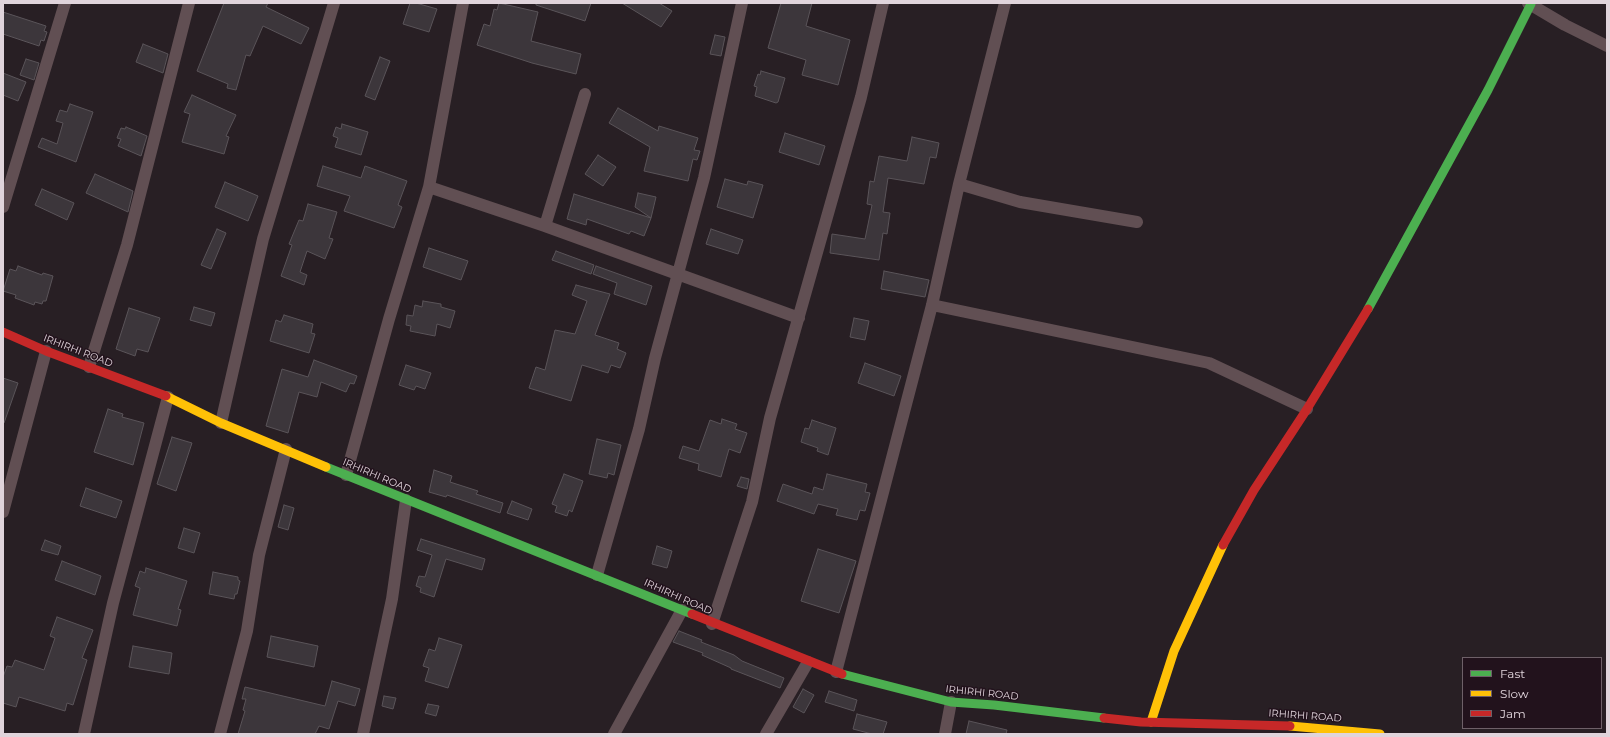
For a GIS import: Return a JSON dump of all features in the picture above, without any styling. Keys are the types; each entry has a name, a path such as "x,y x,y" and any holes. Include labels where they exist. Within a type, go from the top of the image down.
{"street":[{"path":"3,207 65,3"},
{"path":"89,367 128,245 189,3"},
{"path":"221,423 263,239 334,3"},
{"path":"346,475 389,319 429,187 463,3"},
{"path":"597,575 639,429 655,358 704,178 742,3"},
{"path":"712,624 752,502 770,418 861,97 883,3"},
{"path":"836,672 932,305 959,184 1005,3"},
{"path":"1145,726 1174,651 1218,554 1254,490 1307,409 1379,292 1488,90 1529,4 1565,25 1607,46"},
{"path":"546,226 585,94"},
{"path":"959,184 1020,202 1137,222"},
{"path":"429,187 679,273 799,318"},
{"path":"932,305 1209,363 1307,409"},
{"name":"IRHIRHI ROAD","path":"3,332 46,351 168,397 221,423 406,500 597,575 712,624 836,672 951,702 994,705 1145,726 1254,724 1345,730 1380,734"},
{"path":"3,512 46,351"},
{"path":"84,734 113,603 168,397"},
{"path":"220,734 247,631 259,555 286,449"},
{"path":"363,734 392,599 406,500"},
{"path":"614,734 682,610"},
{"path":"766,734 808,662"},
{"path":"945,734 951,702"}],"building":[{"path":"224,3 268,3 266,7 309,28 301,44 263,26 250,56 246,55 236,90 227,88 228,84 197,71"},
{"path":"410,3 416,3 437,9 429,32 403,24"},
{"path":"499,3 538,12 531,41 581,54 576,74 532,63 477,45 484,24 490,26 494,9 497,10"},
{"path":"536,3 591,3 585,21 536,5"},
{"path":"622,3 659,3 672,11 661,27"},
{"path":"781,3 812,3 806,26 850,40 838,85 802,75 806,60 768,48"},
{"path":"3,12 46,26 44,31 47,32 44,41 41,40 39,46 3,34"},
{"path":"715,35 725,37 721,56 710,54"},
{"path":"143,44 168,54 163,73 136,62"},
{"path":"380,57 390,61 375,100 365,96"},
{"path":"26,59 39,63 34,80 20,75"},
{"path":"761,71 785,78 778,102 776,103 755,96 757,87 754,86 758,74 760,75"},
{"path":"3,73 26,82 18,101 3,95"},
{"path":"192,95 236,115 226,136 229,137 224,154 182,142 190,114 184,112"},
{"path":"70,104 93,112 76,162 38,147 42,138 57,144 63,123 56,121 60,110 67,112"},
{"path":"618,108 658,131 659,126 698,138 694,150 700,151 697,160 693,159 688,181 644,171 650,147 609,123"},
{"path":"342,124 368,132 361,155 335,147 338,138 333,136 336,127 341,129"},
{"path":"126,127 147,136 141,156 118,146 121,139 117,138 121,128 125,129"},
{"path":"785,133 825,146 819,165 779,152"},
{"path":"912,137 939,143 936,158 930,157 924,184 888,178 883,212 890,213 887,234 883,233 879,260 830,253 832,234 865,239 872,205 867,204 870,181 874,182 879,156 907,161"},
{"path":"598,155 616,167 603,186 585,174"},
{"path":"323,166 361,178 365,166 407,181 398,205 402,207 394,228 344,211 350,196 317,186"},
{"path":"95,174 133,191 128,212 86,193"},
{"path":"725,179 747,185 748,181 763,185 753,218 717,207"},
{"path":"225,182 258,196 248,221 215,207"},
{"path":"42,189 74,203 67,220 35,205"},
{"path":"638,193 656,197 651,218 635,207"},
{"path":"574,194 651,218 644,236 631,231 629,234 587,219 586,225 567,219"},
{"path":"308,204 337,212 329,238 333,239 325,259 307,251 300,272 307,275 304,285 281,276 292,245 289,244 299,220 303,221"},
{"path":"217,229 226,233 211,269 201,265"},
{"path":"711,229 743,240 738,254 706,244"},
{"path":"429,248 468,261 461,280 423,267"},
{"path":"556,251 594,265 591,274 552,260"},
{"path":"18,266 42,275 43,273 53,276 46,301 43,301 42,304 35,302 34,305 15,298 16,295 3,291 10,269 16,271"},
{"path":"596,266 652,286 646,305 614,294 617,283 593,274"},
{"path":"884,271 929,280 925,297 881,289"},
{"path":"576,285 610,294 595,335 619,343 617,349 626,353 620,368 611,365 608,373 582,365 571,401 529,388 536,367 545,370 555,330 575,334 587,301 572,295"},
{"path":"423,301 441,304 441,307 455,311 450,328 437,324 435,336 410,331 411,326 406,325 407,315 413,316 415,305 422,307"},
{"path":"194,307 215,313 211,326 190,320"},
{"path":"129,308 160,318 148,352 137,349 135,356 116,349"},
{"path":"284,315 313,324 311,333 315,334 309,353 270,341 276,320 281,322"},
{"path":"854,318 869,321 865,340 850,337"},
{"path":"314,360 357,376 354,384 350,383 346,392 321,382 317,397 299,392 288,433 266,426 282,369 308,377"},
{"path":"865,363 901,376 894,396 858,383"},
{"path":"406,365 431,373 425,389 416,386 414,390 399,385"},
{"path":"3,378 18,383 4,423 3,423"},
{"path":"108,409 123,414 122,417 144,423 133,465 94,452"},
{"path":"722,419 737,424 735,429 747,433 740,453 729,449 721,477 698,470 699,464 679,458 683,446 699,451 710,420 721,424"},
{"path":"812,420 836,428 828,455 817,451 818,448 801,442 805,428 809,429"},
{"path":"172,437 192,443 176,491 157,484"},
{"path":"597,439 621,445 614,475 608,473 607,478 589,474"},
{"path":"434,470 452,476 450,482 478,491 476,494 503,503 500,513 447,495 446,497 429,492"},
{"path":"564,474 583,481 572,512 569,510 567,516 555,512 557,506 552,504"},
{"path":"827,474 867,484 865,492 870,493 865,511 860,510 857,520 836,515 838,509 818,504 814,514 777,501 783,484 812,494 814,487 823,490"},
{"path":"741,477 749,479 747,489 737,486"},
{"path":"86,488 122,501 116,518 80,506"},
{"path":"512,501 532,509 528,520 507,513"},
{"path":"284,505 294,508 288,530 278,527"},
{"path":"184,528 200,533 194,553 178,548"},
{"path":"421,539 485,559 482,570 446,559 434,597 420,592 421,588 416,586 419,576 425,577 432,555 417,550"},
{"path":"45,540 61,546 58,555 41,550"},
{"path":"657,546 672,551 667,568 652,564"},
{"path":"818,549 856,561 839,613 801,601"},
{"path":"62,561 101,576 95,595 55,580"},
{"path":"146,568 187,581 178,609 181,610 177,626 133,615 140,588 135,586 140,571 145,573"},
{"path":"213,572 238,577 238,580 240,581 237,594 235,594 234,599 209,594"},
{"path":"57,617 93,630 82,658 87,660 73,705 67,703 65,711 19,697 16,707 3,703 3,677 7,666 12,667 15,660 44,670 55,638 50,636"},
{"path":"679,631 702,640 701,642 734,655 742,661 784,678 780,688 731,669 702,655 703,653 673,642"},
{"path":"271,636 318,646 314,667 267,657"},
{"path":"439,638 462,645 448,688 425,681 429,668 423,666 429,649 435,651"},
{"path":"133,646 172,653 169,674 129,667"},
{"path":"332,681 360,689 355,706 338,701 329,729 319,726 315,734 238,734 245,711 243,710 246,699 242,699 245,687 325,706"},
{"path":"803,689 814,695 804,713 793,707"},
{"path":"829,691 857,700 854,711 825,702"},
{"path":"384,696 396,698 393,709 382,706"},
{"path":"428,704 439,706 436,716 425,713"},
{"path":"857,714 887,722 883,734 872,734 853,729"},
{"path":"969,721 1007,730 1006,734 966,734"}],"traffic: fast":[{"path":"1368,309 1488,90 1531,4"},
{"path":"326,467 692,614"},
{"path":"842,674 951,702 994,705 1104,718"}],"traffic: slow":[{"path":"166,396 221,423 326,467"},
{"path":"1151,722 1174,651 1223,545"},
{"path":"1290,726 1380,734"}],"traffic: jam":[{"path":"1223,545 1254,490 1307,409 1368,309"},
{"path":"3,332 46,351 166,396"},
{"path":"692,614 842,674"},
{"path":"1104,718 1141,722 1290,726"}]}
